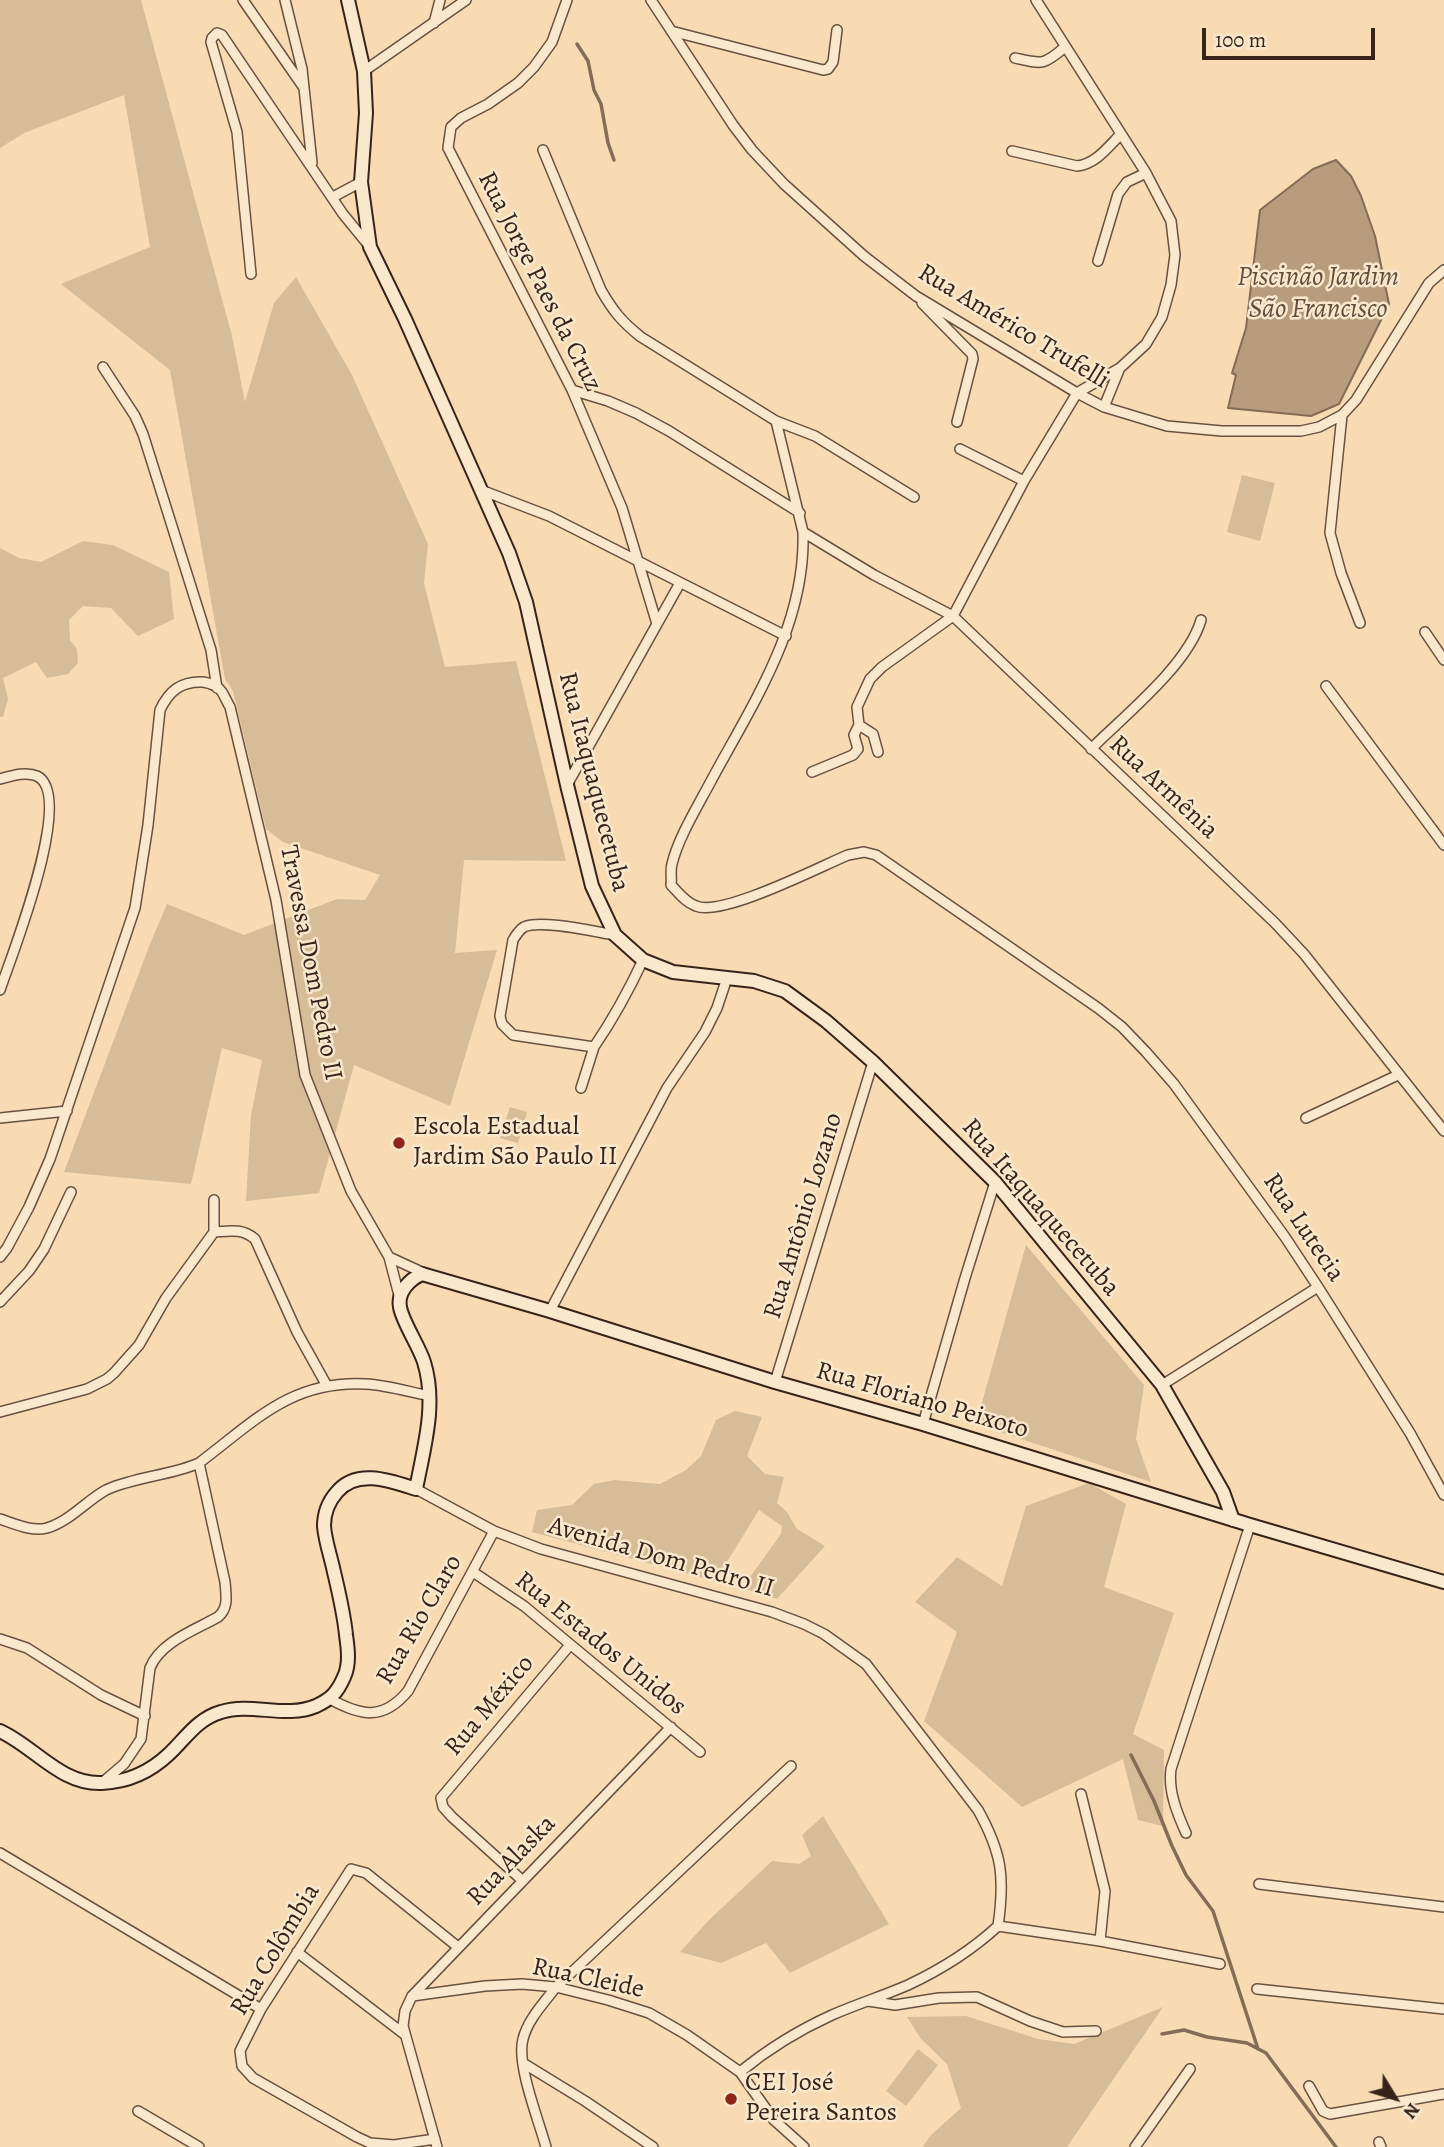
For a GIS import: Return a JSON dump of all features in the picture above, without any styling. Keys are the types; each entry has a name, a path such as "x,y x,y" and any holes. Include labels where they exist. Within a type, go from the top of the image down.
{"street":[{"path":"243,0 305,90"},
{"path":"285,0 302,69 312,165"},
{"name":"Rua Itaquaquecetuba","path":"348,0 364,71 366,113 361,182 370,247 405,318 509,552 526,602 592,886 615,935 643,960 673,972 754,981 785,991 826,1021 873,1062 995,1182 1161,1385 1223,1492 1233,1520"},
{"path":"434,23 440,0"},
{"path":"364,71 466,0"},
{"name":"Rua Jorge Paes da Cruz","path":"566,0 552,42 534,67 488,104 461,118 451,127 448,148 572,390 622,508 657,624"},
{"name":"Rua Américo Trufelli","path":"651,0 752,150 784,184 864,256 916,296 1104,407 1167,426 1222,431 1301,431 1319,427 1342,415 1356,400 1429,283 1444,270"},
{"path":"812,772 853,755 858,749 854,735 859,725 857,707 870,679 882,667 953,616 1024,481 1077,393 1120,369 1146,344 1162,317 1171,285 1175,255 1171,221 1146,173 1036,0"},
{"path":"671,31 823,70 828,69 833,62 837,30"},
{"path":"251,274 237,132 211,42 214,34 222,35 370,247"},
{"path":"1015,58 1045,62 1065,47"},
{"path":"1012,150 1077,166 1086,165 1121,134"},
{"path":"543,150 601,290 613,311 641,337 776,421 815,436 914,497"},
{"path":"1098,261 1118,194 1127,182 1146,173"},
{"path":"333,197 361,182"},
{"path":"916,296 972,355 972,365 957,422"},
{"path":"103,367 135,416 143,434 211,650 217,688"},
{"path":"1104,407 1120,369"},
{"path":"572,390 608,401 669,431 800,513"},
{"path":"1342,415 1330,533 1341,573 1360,623"},
{"path":"481,490 549,516 786,636 804,551 800,513 776,421"},
{"path":"960,449 1024,481"},
{"name":"Rua Armênia","path":"803,533 874,575 953,616 1275,923 1304,954 1444,1131"},
{"path":"567,785 680,583"},
{"path":"1091,749 1169,672 1195,638 1201,620"},
{"path":"1425,632 1444,660"},
{"name":"Rua Lutecia","path":"786,636 762,691 692,815 672,865 671,885 684,900 697,907 714,908 756,895 848,855 864,852 876,855 1098,1008 1122,1027 1174,1084 1271,1217 1409,1433 1444,1495"},
{"path":"0,1257 29,1207 50,1159 135,908 148,825 160,710 165,699 185,683 208,683 217,688"},
{"path":"1326,686 1444,845"},
{"name":"Travessa Dom Pedro II","path":"217,688 223,693 230,707 276,900 305,1074 351,1191 389,1257 400,1307 425,1364 430,1396 429,1420 416,1489"},
{"path":"859,725 873,734 878,752"},
{"path":"0,779 27,773 38,776 45,783 51,812 41,864 0,990"},
{"path":"594,1046 513,1035 502,1024 500,1016 513,940 524,927 541,924 615,935"},
{"path":"581,1088 594,1046 606,1030 643,960"},
{"path":"550,1311 667,1088 705,1032 727,978"},
{"name":"Rua Antônio Lozano","path":"775,1382 873,1062"},
{"path":"1306,1118 1398,1075"},
{"path":"0,1118 67,1111"},
{"path":"923,1424 995,1182"},
{"path":"0,1302 29,1271 44,1249 71,1192"},
{"path":"0,1412 87,1389 107,1380 139,1345 166,1298 214,1232 214,1200"},
{"path":"214,1232 238,1230 255,1239 297,1332 327,1386"},
{"path":"389,1257 429,1275"},
{"path":"400,1301 410,1281 422,1274 429,1275"},
{"name":"Rua Floriano Peixoto","path":"429,1275 775,1382 923,1424 1444,1582"},
{"path":"1161,1385 1318,1287"},
{"path":"0,1519 37,1529 46,1528 66,1518 108,1489 188,1468 200,1462 264,1412 305,1391 327,1386 369,1384 430,1396"},
{"path":"102,1783 124,1763 141,1739 153,1660 167,1646 218,1617 225,1607 225,1582 200,1462"},
{"name":"Avenida Dom Pedro II","path":"330,1699 346,1675 348,1651 345,1624 324,1528 328,1506 340,1487 361,1478 378,1479 416,1489 494,1531 562,1555 804,1623 866,1664 978,1810 991,1833 1003,1878 998,1926"},
{"path":"1186,1833 1175,1806 1171,1769 1250,1525"},
{"name":"Rua Rio Claro","path":"330,1699 351,1710 365,1713 377,1713 399,1702 408,1691 494,1531"},
{"name":"Rua Estados Unidos","path":"472,1572 524,1606 700,1752"},
{"path":"0,1639 27,1648 101,1695 145,1716"},
{"name":"Rua México","path":"523,1881 452,1817 443,1807 441,1798 570,1645"},
{"path":"0,1731 27,1747 65,1776 83,1782 102,1783 133,1778 154,1767 199,1723 210,1716 228,1710 305,1710 330,1699"},
{"name":"Rua Alaska","path":"404,2034 403,2019 412,1996 671,1727"},
{"path":"546,2147 523,2063 523,2039 530,2022 556,1987 791,1766"},
{"path":"1081,1794 1105,1891 1100,1941"},
{"path":"0,1853 261,2009"},
{"name":"Rua Colômbia","path":"436,2143 380,2145 357,2137 253,2078 242,2066 240,2051 261,2009 349,1871 356,1869 366,1873 458,1947"},
{"path":"1259,1884 1444,1907"},
{"path":"804,2147 774,2120 740,2072 776,2045 831,2015 908,1984 954,1959 998,1926 1100,1941 1220,1964"},
{"path":"298,1952 404,2034 436,2143"},
{"name":"Rua Cleide","path":"412,1996 509,1985 556,1987 649,2013 687,2035 740,2072"},
{"path":"1257,1989 1444,2009"},
{"path":"866,2001 895,2005 939,1998 977,1997 1030,2021 1063,2032 1096,2031"},
{"path":"523,2063 653,2147"},
{"path":"1135,2147 1190,2069"},
{"path":"1309,2086 1323,2111 1330,2114 1444,2094"},
{"path":"138,2111 199,2147"}],"shaded area":[{"path":"0,0 141,0 232,336 245,402 274,303 296,277 352,375 428,544 424,583 445,667 516,661 566,861 464,860 455,953 497,950 450,1106 354,1065 319,1193 246,1201 251,1115 262,1060 222,1048 191,1184 64,1172 167,904 244,935 337,899 365,900 380,875 283,842 266,829 233,691 225,679 170,370 61,284 150,247 124,95 24,133 0,148"},
{"path":"1242,475 1275,483 1260,541 1227,532"},
{"path":"83,541 113,545 169,572 174,619 138,636 111,608 83,606 69,620 70,640 77,649 78,663 68,674 47,678 36,662 3,678 8,699 3,717 0,717 0,548 19,558 41,562"},
{"path":"510,1107 527,1112 518,1143 500,1138"},
{"path":"1026,1245 1144,1385 1136,1439 1151,1482 976,1424"},
{"path":"735,1411 762,1417 747,1456 765,1474 784,1477 777,1503 787,1512 797,1529 825,1546 777,1599 742,1588 781,1534 782,1526 759,1510 715,1581 532,1532 537,1510 572,1505 594,1484 614,1480 660,1484 686,1470 701,1456 716,1420"},
{"path":"1089,1483 1126,1504 1104,1587 1174,1613 1133,1734 1164,1750 1163,1826 1138,1820 1123,1759 1022,1807 924,1721 957,1632 915,1602 957,1557 1002,1586 1026,1506"},
{"path":"823,1816 889,1924 790,1973 766,1943 721,1963 680,1952 709,1920 772,1861 799,1864 811,1856 802,1835"},
{"path":"1163,2007 1067,2147 923,2147 930,2136 961,2108 947,2064 921,2039 907,2017 966,2016 1038,2039 1074,2044"},
{"path":"918,2049 938,2065 906,2106 886,2091"}],"water":[{"name":"Piscinão Jardim São Francisco","path":"1336,160 1351,176 1361,196 1375,236 1389,304 1339,404 1311,416 1228,408 1236,375 1232,373 1246,328 1260,210 1313,169"}],"waterway":[{"path":"577,44 588,61 614,160"},
{"path":"1131,1755 1186,1875 1213,1911 1258,2049"},
{"path":"1162,2034 1184,2030 1207,2037 1247,2043 1266,2053 1336,2147"}],"place":[{"name":"Escola Estadual Jardim São Paulo II","path":"399,1143"},
{"name":"CEI José Pereira Santos","path":"731,2099"}]}
